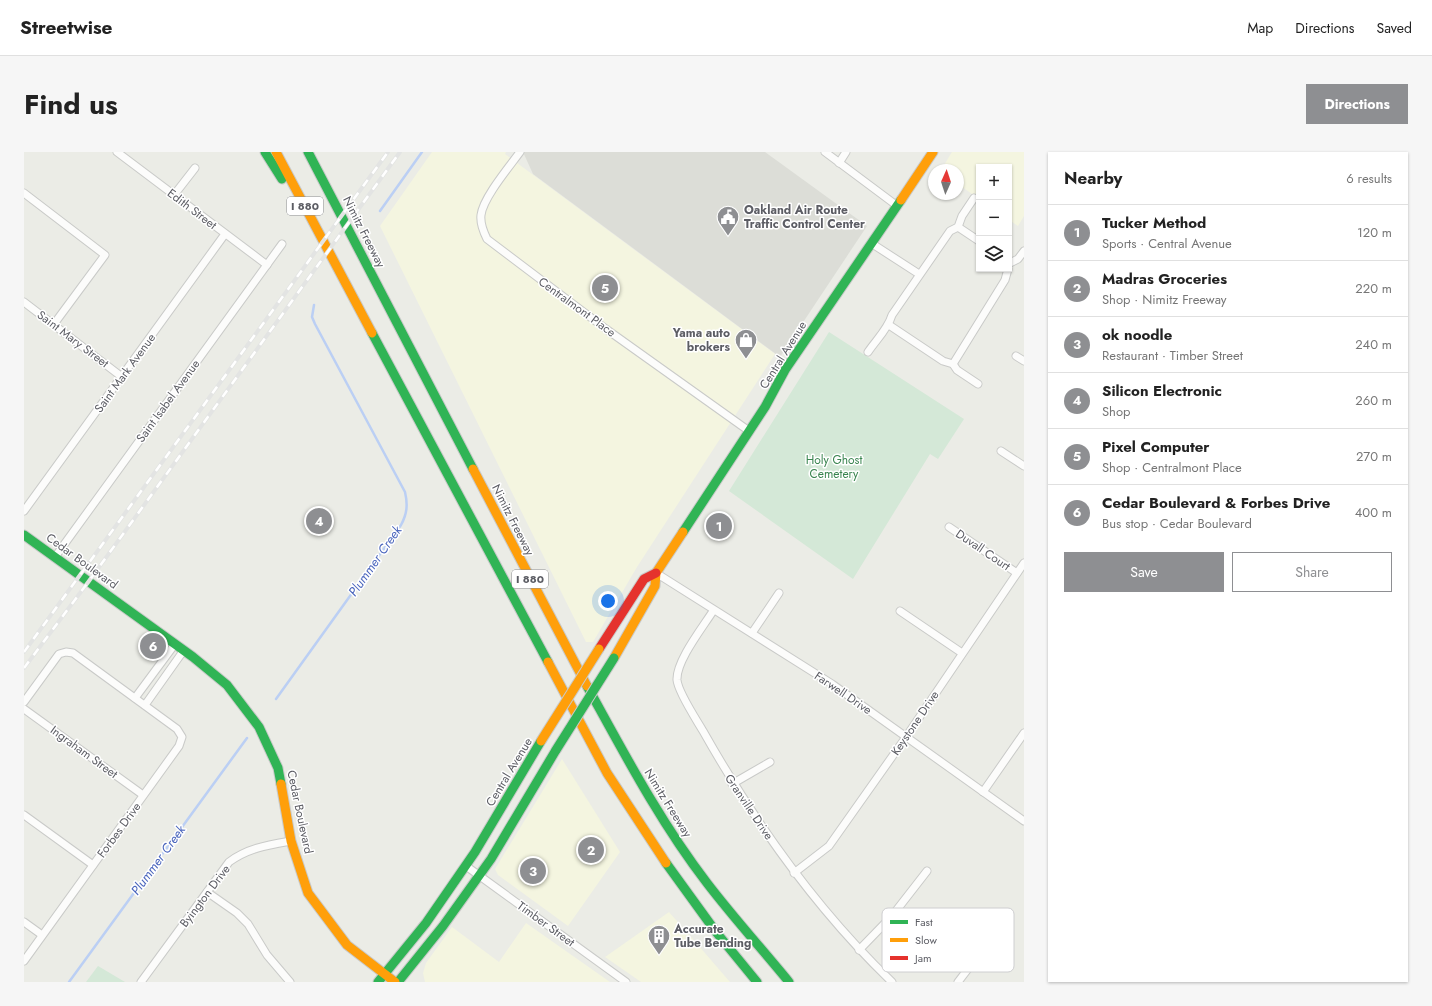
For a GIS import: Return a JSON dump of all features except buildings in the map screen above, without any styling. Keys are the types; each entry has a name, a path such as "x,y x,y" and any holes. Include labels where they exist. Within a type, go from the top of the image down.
{"main road":[{"path":"265,152 334,259"},
{"name":"I 880","path":"276,152 607,773 648,838 689,896 732,953 757,982"},
{"name":"Nimitz Freeway","path":"308,152 566,647 629,763 667,825 707,883 789,982"},
{"name":"Central Avenue","path":"398,982 442,926 491,859 556,750 614,658 655,586 656,573 749,431 786,370 933,152"},
{"name":"Cedar Boulevard","path":"24,534 184,650 227,685 259,727 278,768 291,841 308,893 347,946 395,982"},
{"name":"Central Avenue","path":"378,982 426,923 466,866 541,741 644,579 656,573"}],"street":[{"name":"Edith Street","path":"117,152 267,265"},
{"name":"Centralmont Place","path":"520,152 484,205 481,221 486,239 749,431"},
{"path":"825,152 896,205"},
{"path":"839,163 846,152"},
{"path":"174,195 195,168"},
{"path":"24,193 105,255 54,324"},
{"path":"868,352 882,331 889,326 892,315 919,274 950,231 958,227 962,216 974,198"},
{"path":"958,227 976,239"},
{"name":"Saint Mark Avenue","path":"24,511 225,234"},
{"path":"871,242 919,274"},
{"name":"Saint Isabel Avenue","path":"55,557 282,244"},
{"path":"1012,263 1018,259 1024,251"},
{"path":"952,364 1005,280 1007,272"},
{"name":"Saint Mary Street","path":"24,302 122,376"},
{"path":"889,326 943,361 952,364 957,370 978,384"},
{"path":"1016,356 1024,362"},
{"path":"1001,451 1024,466"},
{"name":"Duvall Court","path":"949,527 1017,573"},
{"name":"Keystone Drive","path":"794,873 829,846 906,737 1024,563"},
{"name":"Farwell Drive","path":"656,573 713,611 752,633 832,684 1024,821"},
{"path":"752,633 779,593"},
{"path":"900,610 962,653"},
{"name":"Granville Drive","path":"713,611 682,659 677,680 684,698 732,784 794,873 859,950 892,982"},
{"path":"135,698 175,644"},
{"path":"145,706 184,650"},
{"name":"Forbes Drive","path":"24,702 59,654 66,652 73,653 177,729 182,737 179,746 24,961"},
{"name":"Ingraham Street","path":"24,709 143,795"},
{"path":"984,792 1024,733"},
{"path":"732,784 770,762"},
{"path":"24,816 93,865"},
{"name":"Byington Drive","path":"141,982 229,862 240,854 255,848 291,841"},
{"name":"Timber Street","path":"466,866 626,982"},
{"path":"898,908 927,871"},
{"path":"207,892 237,913 248,924 267,955 290,982"},
{"path":"24,922 42,935"},
{"path":"859,950 882,926"},
{"path":"958,982 966,972"}],"shaded area":[{"path":"432,152 506,152 505,154 775,354 637,567 593,642 586,642 380,226"},
{"path":"523,152 765,152 867,226 780,357 533,174"},
{"path":"952,152 1024,152 1024,216 1018,226 1012,222 1012,164 976,164 976,197 964,188 964,164 945,164"},
{"path":"562,759 620,852 568,926 498,875 495,869"},
{"path":"669,912 730,982 641,982 605,957"},
{"path":"526,923 610,982 425,982 423,973 426,963 452,927 499,962"}],"green space":[{"name":"Holy Ghost Cemetery","path":"829,332 964,419 938,459 930,454 853,579 729,491"},
{"path":"98,966 125,982 86,982"}],"waterway":[{"name":"Plummer Creek","path":"380,211 422,152"},
{"name":"Plummer Creek","path":"276,699 401,525 405,517 406,509 405,492 315,324 312,317 314,305"},
{"name":"Plummer Creek","path":"69,982 247,738"}],"railway":[{"path":"24,652 388,152"},
{"path":"24,668 89,581 400,152"}],"traffic: fast":[{"path":"265,152 282,179"},
{"path":"308,152 473,469"},
{"path":"683,532 765,407 785,370 901,200"},
{"path":"372,333 548,662"},
{"path":"24,535 193,657 227,685 259,727 278,768 281,784"},
{"path":"556,750 614,658"},
{"path":"587,686 643,787 690,860 727,908 789,982"},
{"path":"378,982 426,923 475,852 541,741"},
{"path":"398,982 443,926 491,859 556,750"},
{"path":"666,863 716,932 757,982"}],"traffic: slow":[{"path":"276,152 372,333"},
{"path":"901,200 933,152"},
{"path":"473,469 587,686"},
{"path":"614,658 655,586 656,573 683,532"},
{"path":"541,741 599,649"},
{"path":"548,662 607,773 666,863"},
{"path":"281,784 291,841 308,893 347,945 395,982"}],"traffic: jam":[{"path":"599,649 644,579 656,573"}],"place":[{"name":"Oakland Air Route Traffic Control Center","path":"728,236"},
{"name":"Pixel Computer","path":"605,288"},
{"name":"Yama auto brokers","path":"746,360"},
{"name":"Silicon Electronic","path":"319,521"},
{"name":"Tucker Method","path":"719,526"},
{"name":"Cedar Boulevard & Forbes Drive","path":"153,646"},
{"name":"Madras Groceries","path":"591,850"},
{"name":"ok noodle","path":"533,871"},
{"name":"Accurate Tube Bending","path":"659,956"}]}
